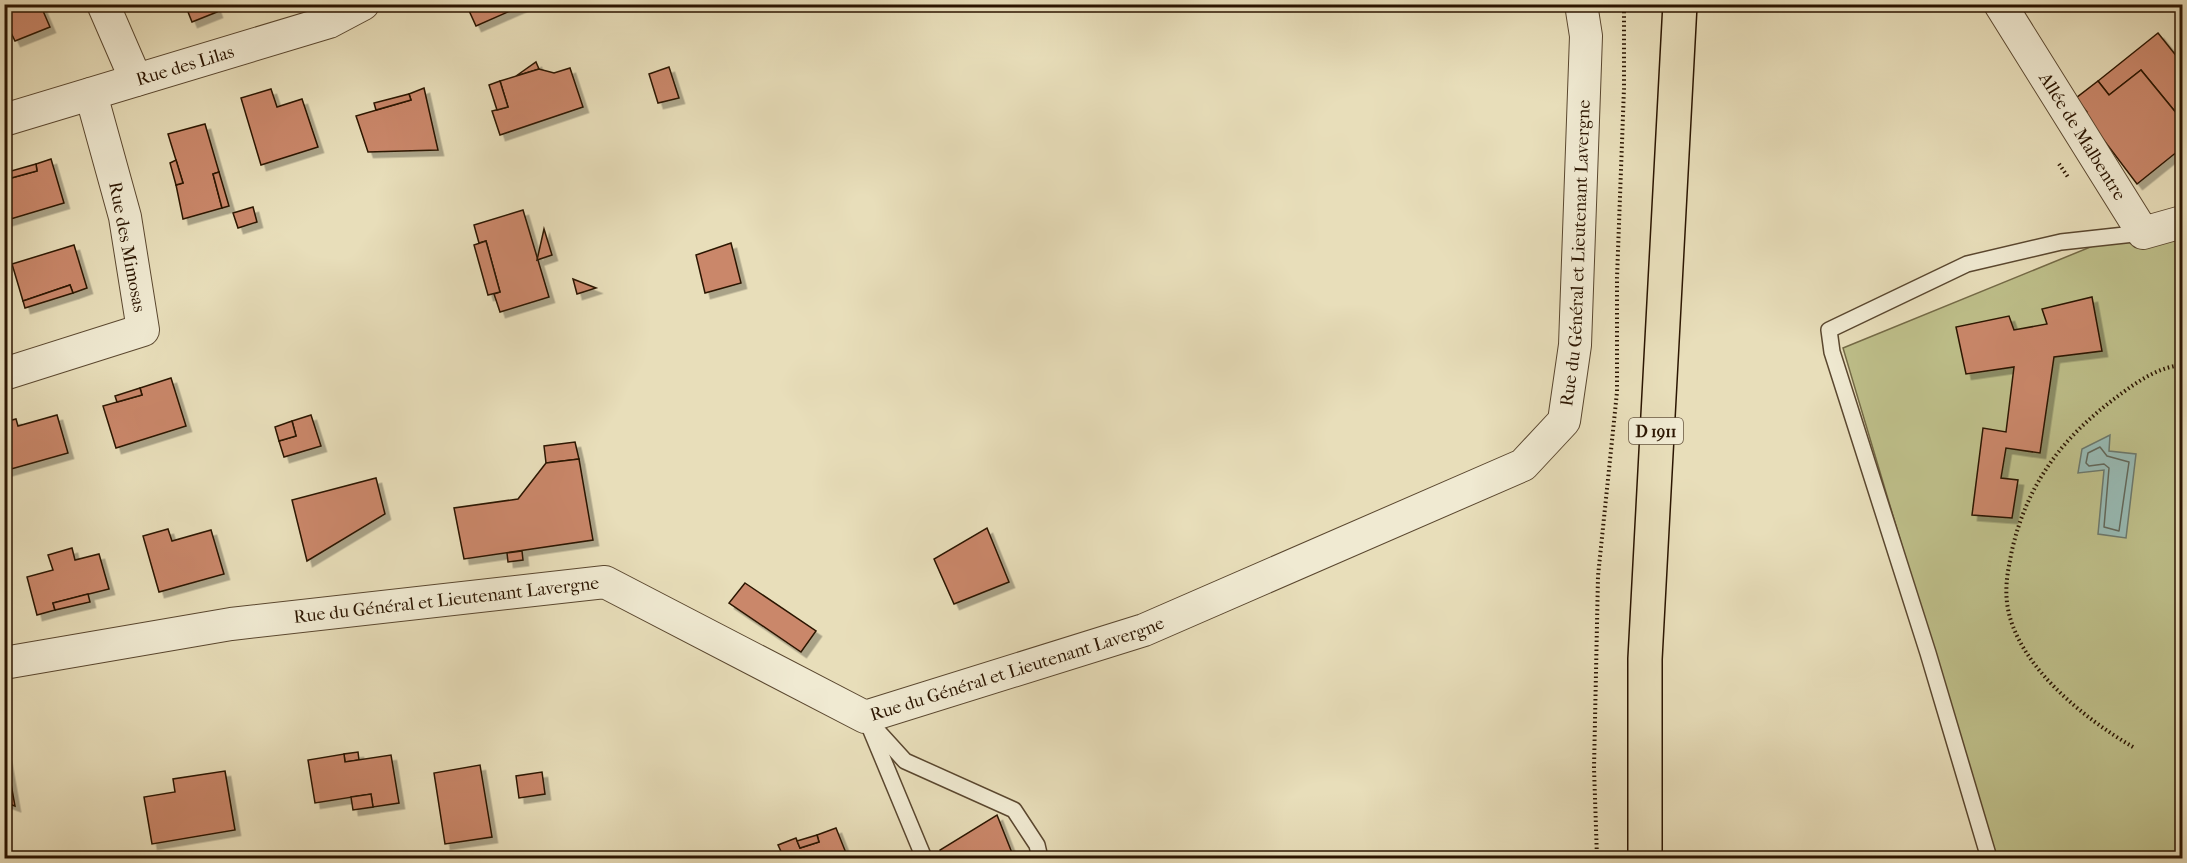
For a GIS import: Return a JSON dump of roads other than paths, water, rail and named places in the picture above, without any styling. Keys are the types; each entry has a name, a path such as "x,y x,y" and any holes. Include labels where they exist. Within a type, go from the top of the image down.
{"main road":[{"name":"D 1911","path":"1645,858 1645,659 1680,4"}],"street":[{"path":"103,4 136,80"},
{"name":"Rue des Lilas","path":"4,120 329,22 363,4"},
{"name":"Rue du Général et Lieutenant Lavergne","path":"4,663 231,624 605,582 865,717 1144,630 1523,465 1563,420 1575,345 1586,47 1581,4"},
{"name":"Allée de Malbentre","path":"2000,4 2143,233"},
{"name":"Rue des Mimosas","path":"4,374 143,330 125,217 91,94"},
{"path":"2143,233 2182,222"}],"lane":[{"path":"1989,858 1928,653 1832,352 1829,330 1967,264 2061,242 2143,233"},
{"path":"865,717 924,858"},
{"path":"865,717 905,761 1014,810 1037,845 1040,858"}],"water":[{"path":"2110,435 2109,451 2136,454 2126,538 2098,534 2104,470 2078,473 2082,449"}]}
